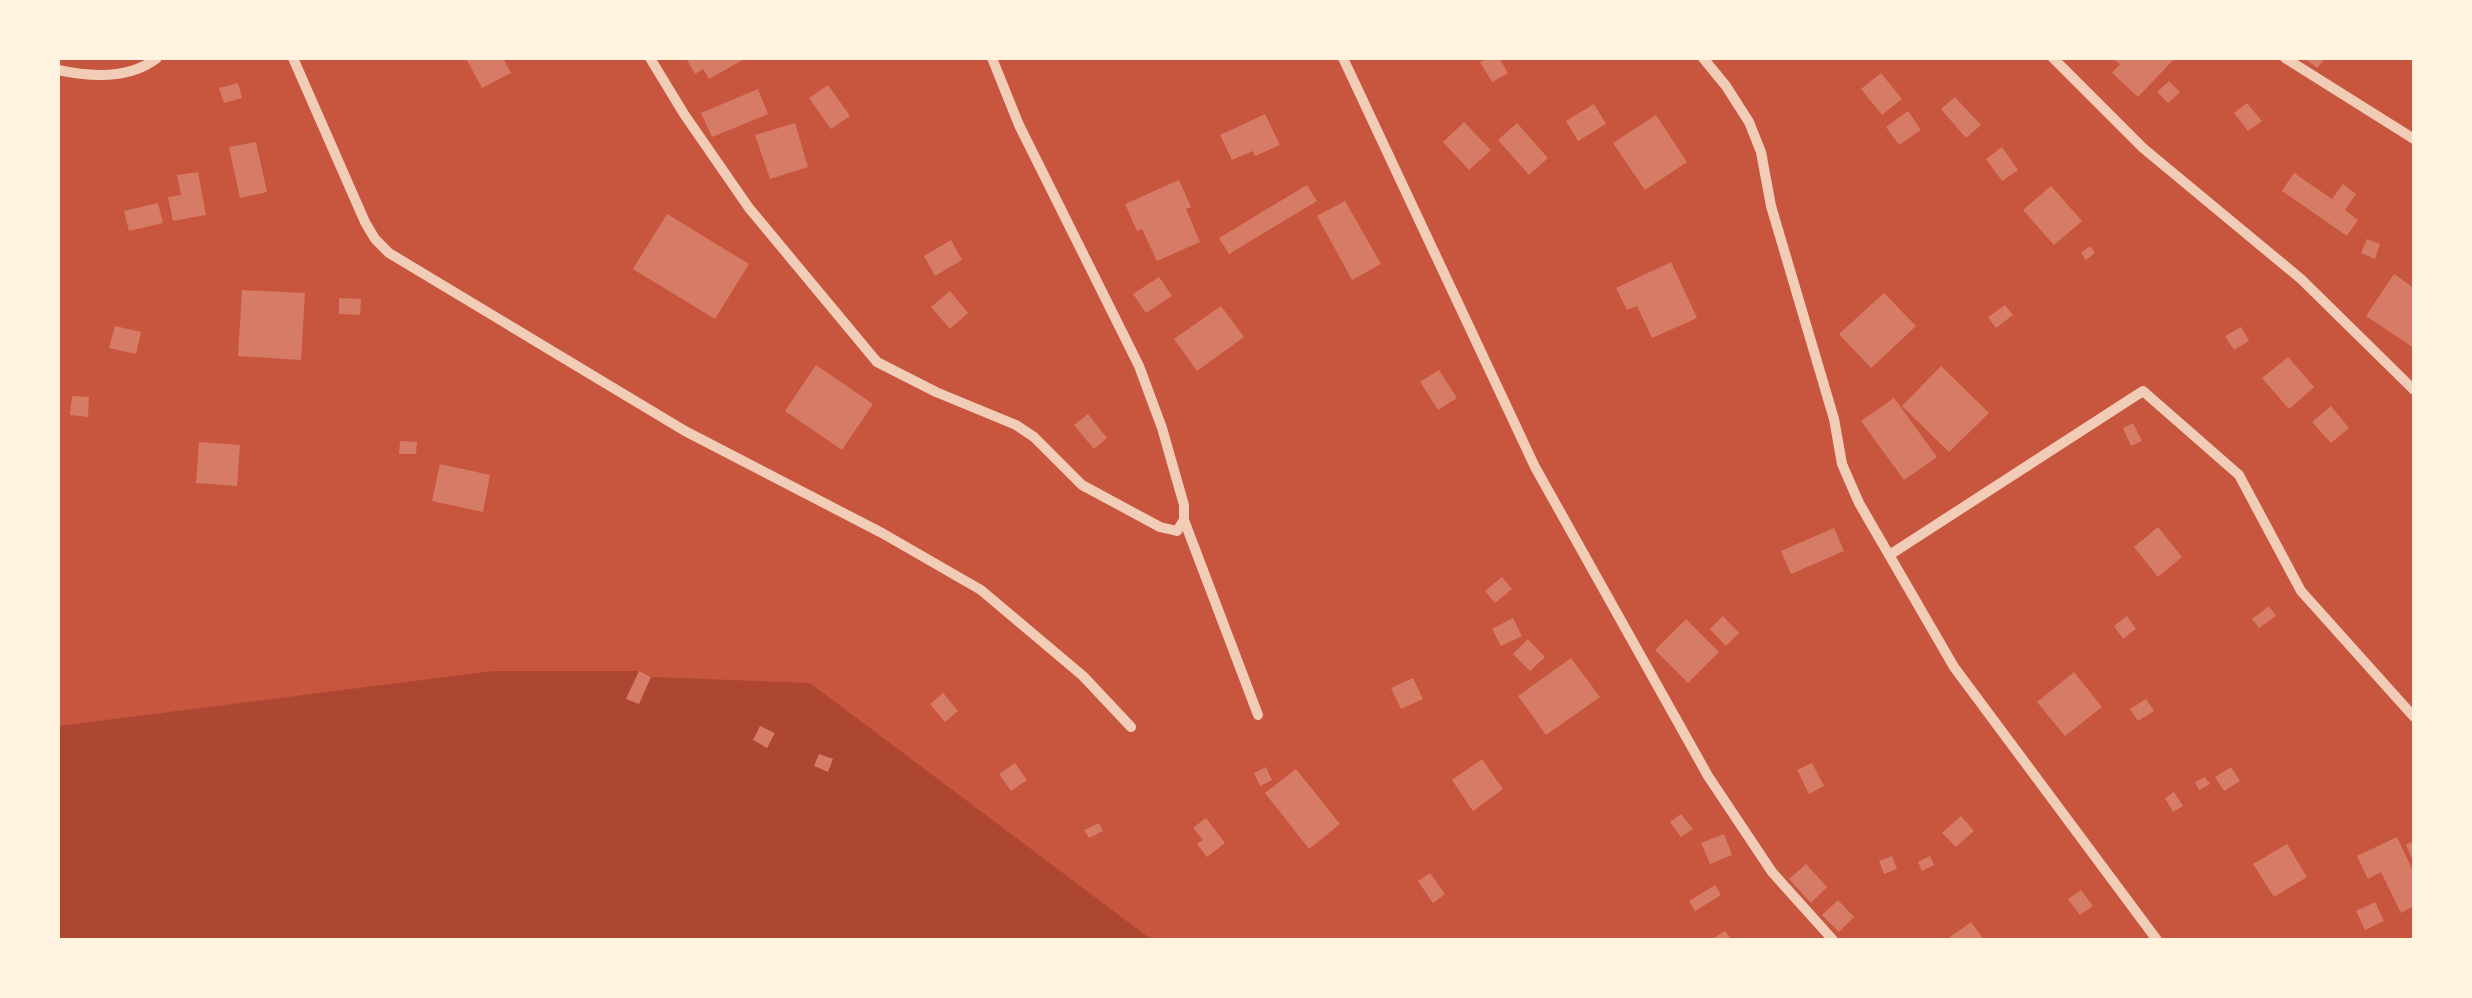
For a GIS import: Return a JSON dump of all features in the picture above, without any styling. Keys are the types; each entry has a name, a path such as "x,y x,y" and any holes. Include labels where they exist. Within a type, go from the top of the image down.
{"street":[{"path":"58,70 104,75 148,65 158,58"},
{"path":"293,58 365,222 374,240 389,253 685,431 882,533 981,590 1082,676 1131,727"},
{"path":"650,58 748,208 878,362 936,392 1016,425 1034,437 1082,485 1160,527 1177,531 1184,520"},
{"path":"992,58 1019,125 1146,384 1184,505 1184,520 1258,714"},
{"path":"1343,58 1535,467 1708,776 1772,872 1833,940"},
{"path":"1702,58 1726,86 1761,152 1771,206 1834,418 1842,464 1859,502 1954,666 2156,940"},
{"path":"2053,58 2143,148 2301,278 2414,390"},
{"path":"2285,58 2414,140"},
{"path":"1891,554 2143,392 2239,476 2302,591 2414,717"}],"shaded area":[{"path":"494,671 639,671 652,677 810,683 1152,940 58,940 58,726"}],"building":[{"path":"466,58 503,58 511,73 482,88"},
{"path":"686,58 746,58 709,79 703,69 695,74"},
{"path":"1499,58 1508,73 1492,82 1480,62"},
{"path":"2112,58 2175,58 2138,97 2112,73 2120,64"},
{"path":"2304,58 2326,58 2317,68"},
{"path":"1881,73 1902,99 1882,115 1861,89"},
{"path":"2169,81 2180,92 2168,103 2157,92"},
{"path":"238,83 242,98 224,103 219,88"},
{"path":"828,85 850,116 831,129 809,98"},
{"path":"758,89 768,114 712,137 701,113"},
{"path":"1955,97 1981,125 1966,138 1941,109"},
{"path":"2247,103 2262,121 2248,131 2234,113"},
{"path":"1594,104 1606,124 1578,141 1566,121"},
{"path":"1908,111 1921,130 1899,145 1886,127"},
{"path":"1265,114 1280,145 1255,156 1253,151 1232,160 1220,135"},
{"path":"1656,115 1687,162 1645,190 1613,143"},
{"path":"1464,122 1491,150 1469,170 1443,142"},
{"path":"795,123 808,167 770,179 755,135"},
{"path":"1517,123 1548,158 1529,175 1498,140"},
{"path":"256,142 267,192 240,198 229,147"},
{"path":"2002,147 2018,170 2002,181 1986,159"},
{"path":"198,172 206,215 173,221 168,197 181,195 177,175"},
{"path":"2294,173 2332,199 2343,184 2356,194 2345,210 2358,220 2347,236 2282,191"},
{"path":"1179,180 1200,242 1157,261 1125,204"},
{"path":"1307,185 1317,201 1229,254 1219,238"},
{"path":"2051,186 2082,221 2054,245 2023,210"},
{"path":"1345,201 1381,264 1352,280 1317,216"},
{"path":"158,203 163,223 129,231 124,211"},
{"path":"667,214 749,264 715,319 633,269"},
{"path":"2367,239 2380,244 2375,259 2361,253"},
{"path":"951,240 962,260 935,276 924,256"},
{"path":"2090,246 2095,253 2086,260 2081,253"},
{"path":"1671,262 1697,318 1652,338 1637,306 1627,310 1616,288"},
{"path":"2394,274 2414,288 2414,348 2366,316"},
{"path":"1159,277 1172,296 1146,313 1133,294"},
{"path":"242,290 305,293 301,360 238,356"},
{"path":"950,291 968,313 950,329 931,307"},
{"path":"1884,293 1916,326 1871,368 1839,334"},
{"path":"339,298 361,299 360,315 339,314"},
{"path":"2005,305 2013,315 1996,328 1988,317"},
{"path":"1221,306 1244,337 1197,371 1174,339"},
{"path":"115,326 141,332 136,354 109,348"},
{"path":"2241,327 2249,341 2234,350 2225,336"},
{"path":"2288,357 2314,387 2289,409 2262,378"},
{"path":"816,365 873,404 842,450 785,411"},
{"path":"1941,366 1989,413 1949,452 1902,406"},
{"path":"1439,370 1457,398 1438,410 1420,382"},
{"path":"72,396 89,397 88,417 70,415"},
{"path":"1894,398 1937,457 1904,480 1861,421"},
{"path":"2331,406 2349,428 2331,443 2312,422"},
{"path":"1088,414 1107,438 1094,449 1074,425"},
{"path":"2133,423 2142,441 2131,446 2123,428"},
{"path":"400,441 417,442 416,454 399,454"},
{"path":"199,442 240,445 237,486 196,483"},
{"path":"440,464 490,475 483,512 432,501"},
{"path":"2158,527 2182,557 2158,577 2134,547"},
{"path":"1834,528 1844,551 1791,574 1781,551"},
{"path":"1502,577 1512,589 1495,603 1485,591"},
{"path":"2269,606 2276,616 2259,628 2252,619"},
{"path":"1723,616 1739,633 1726,646 1710,629"},
{"path":"2127,616 2136,629 2123,639 2114,626"},
{"path":"1513,618 1522,636 1501,646 1492,629"},
{"path":"1686,619 1719,652 1688,683 1655,650"},
{"path":"1528,639 1545,657 1530,671 1513,654"},
{"path":"1571,658 1600,697 1546,735 1518,696"},
{"path":"639,671 651,677 639,704 626,699"},
{"path":"2074,672 2102,707 2065,736 2037,702"},
{"path":"1413,678 1423,699 1401,709 1391,688"},
{"path":"943,693 958,711 945,722 930,704"},
{"path":"2146,699 2154,711 2138,721 2130,709"},
{"path":"760,726 775,733 767,748 753,740"},
{"path":"819,754 833,759 828,772 814,766"},
{"path":"1482,759 1503,789 1473,811 1452,780"},
{"path":"1015,763 1027,780 1011,791 999,774"},
{"path":"1812,763 1824,786 1809,794 1797,770"},
{"path":"1266,767 1272,780 1260,786 1254,773"},
{"path":"2231,767 2240,781 2224,791 2215,777"},
{"path":"1296,769 1340,824 1309,849 1265,793"},
{"path":"2205,777 2210,784 2199,790 2195,782"},
{"path":"2174,792 2183,806 2173,812 2165,798"},
{"path":"1681,814 1693,829 1681,837 1670,822"},
{"path":"1961,816 1974,831 1956,847 1942,833"},
{"path":"1206,818 1225,843 1207,857 1197,844 1203,840 1193,828"},
{"path":"1099,823 1103,831 1089,838 1084,830"},
{"path":"1724,834 1732,855 1710,864 1701,843"},
{"path":"2397,837 2414,873 2414,906 2401,913 2381,872 2368,879 2357,856"},
{"path":"2414,841 2414,863 2406,845"},
{"path":"2287,844 2307,877 2274,897 2253,864"},
{"path":"1892,856 1897,869 1884,874 1879,861"},
{"path":"1930,856 1934,865 1922,871 1918,862"},
{"path":"1806,864 1827,887 1811,903 1789,879"},
{"path":"1430,873 1445,894 1433,903 1418,881"},
{"path":"1715,885 1721,895 1695,911 1689,901"},
{"path":"2081,890 2093,906 2080,915 2068,899"},
{"path":"1838,900 1854,917 1839,932 1822,915"},
{"path":"2375,902 2384,921 2365,930 2356,911"},
{"path":"1971,922 1984,940 1946,940"},
{"path":"1725,931 1732,940 1711,940"}]}
